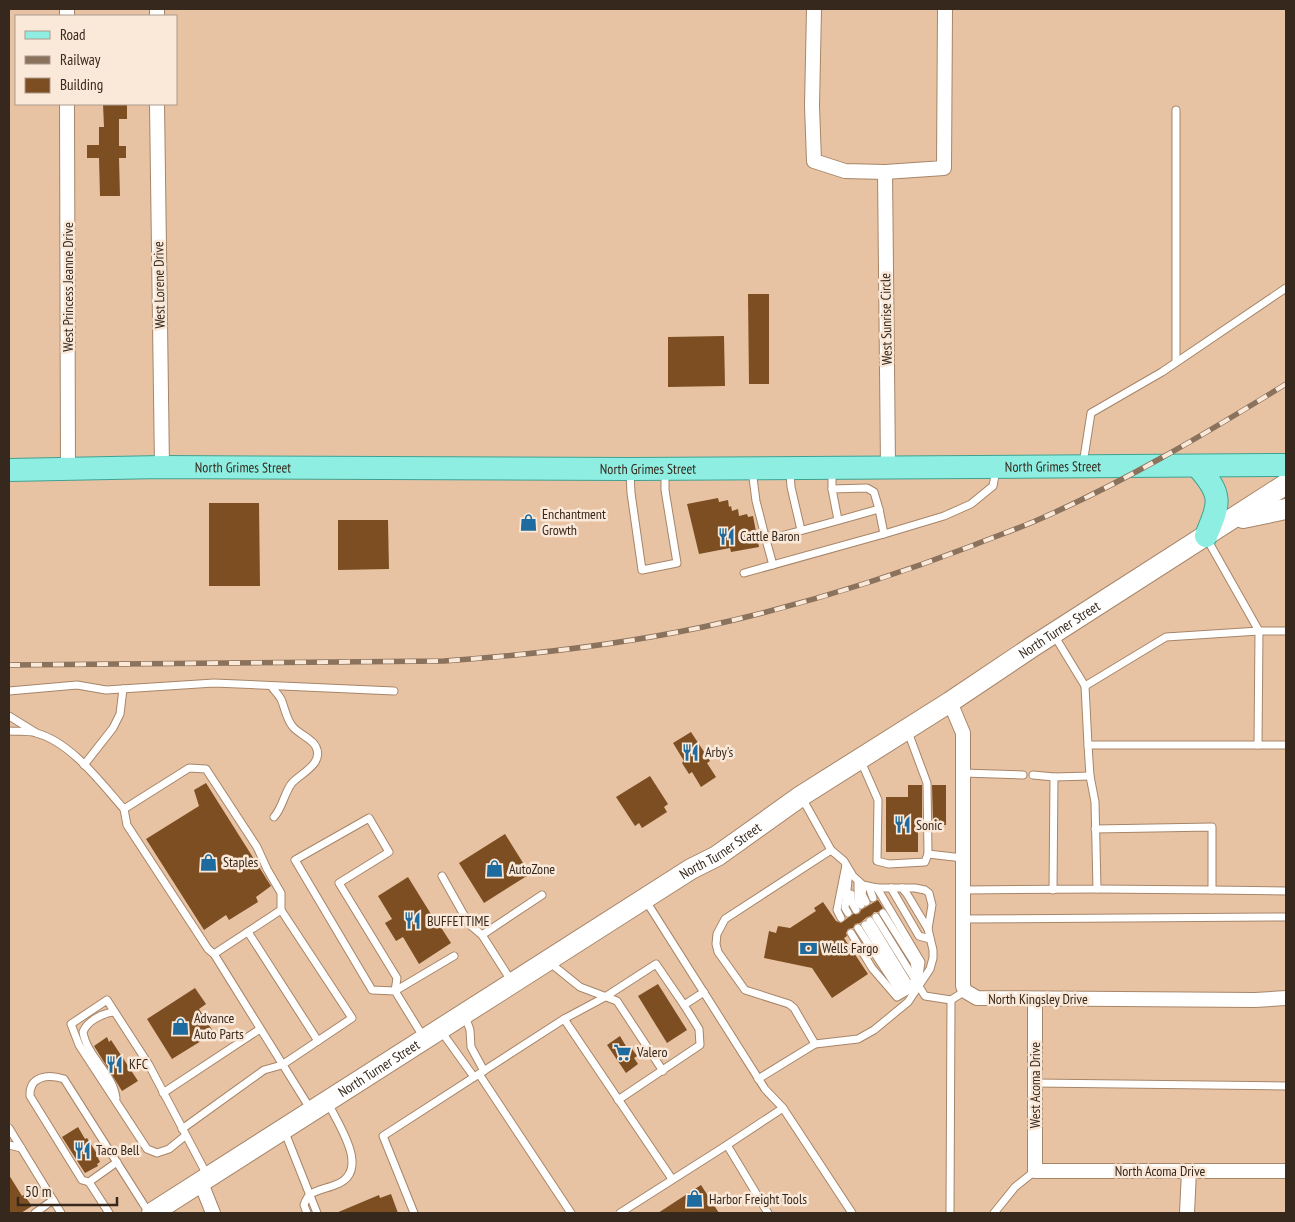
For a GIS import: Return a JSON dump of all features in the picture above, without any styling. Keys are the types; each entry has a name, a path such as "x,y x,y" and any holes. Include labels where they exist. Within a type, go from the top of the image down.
{"main road":[{"name":"North Grimes Street","path":"9,470 162,467 630,469 1286,465"},
{"path":"1197,466 1211,481 1216,495 1216,510 1206,536"},
{"name":"North Turner Street","path":"150,1213 284,1130 319,1105 645,898 691,869 716,856 801,796 950,702 1053,633 1286,484"},
{"path":"1231,520 1286,508"}],"street":[{"path":"814,9 812,106 814,161 845,171 885,172 944,168 945,9"},
{"name":"West Princess Jeanne Drive","path":"67,105 68,470"},
{"name":"West Lorene Drive","path":"157,105 162,467"},
{"name":"West Sunrise Circle","path":"885,172 888,466"},
{"path":"950,702 963,733 962,986 965,991"},
{"name":"North Kingsley Drive","path":"965,991 977,998 1255,1000 1286,998"},
{"name":"West Acoma Drive","path":"1034,1171 1035,999"},
{"name":"North Acoma Drive","path":"1034,1171 1286,1171"},
{"path":"1188,1213 1189,1171"},
{"path":"205,1180 213,1213"}],"lane":[{"path":"1176,110 1176,362"},
{"path":"1083,466 1091,413 1176,362 1286,288"},
{"path":"744,573 944,516 971,504 993,486 996,466"},
{"path":"790,467 790,487 801,530"},
{"path":"832,467 832,489 838,520"},
{"path":"630,469 631,493 642,570 678,563 665,490 665,468"},
{"path":"751,468 756,501 773,565"},
{"path":"832,489 867,488 874,492 884,534"},
{"path":"766,540 879,510"},
{"path":"1206,536 1258,631 1258,745"},
{"path":"1084,686 1166,637 1286,631"},
{"path":"1053,633 1084,686 1090,776 1095,802 1096,889"},
{"path":"9,691 77,685 106,690 214,683 394,691"},
{"path":"271,686 280,698 292,726 301,735 312,741 317,748 317,758 310,769 293,782 286,793 280,810 274,817"},
{"path":"84,765 112,728 120,714 123,689"},
{"path":"9,716 60,744 94,775 124,810 127,825 208,949 214,954 282,1065 319,1105 349,1146 353,1156 353,1168 345,1182 310,1195 304,1205 307,1213"},
{"path":"860,759 878,800 877,861 888,864 925,862 928,854 927,784 907,729"},
{"path":"9,731 36,732"},
{"path":"1088,745 1286,745"},
{"path":"124,810 189,768 206,769 257,847 281,893 282,910 352,1018 282,1065 264,1070 184,1132 169,1149 158,1153 147,1149 79,1045 71,1024 107,1000 163,1092 184,1132 205,1180"},
{"path":"963,773 1022,775"},
{"path":"1033,775 1054,777 1090,776"},
{"path":"1053,890 1054,777"},
{"path":"801,796 831,850 844,861 856,878 861,906"},
{"path":"454,956 395,991 372,990 295,860 370,818 389,852 339,883 397,978 395,991 432,1034 479,1074 570,1213"},
{"path":"1095,829 1212,827 1212,890"},
{"path":"815,1044 794,1008 789,1004 745,990 718,952 716,944 717,934 725,920 831,850"},
{"path":"928,854 962,858"},
{"path":"442,876 469,924 482,935 512,983"},
{"path":"856,878 876,888 925,890 929,893 932,905 928,929"},
{"path":"856,878 858,900 861,906"},
{"path":"856,878 845,908 861,906"},
{"path":"841,918 837,910 856,878"},
{"path":"851,933 872,968 898,997 918,984 921,962 876,888"},
{"path":"891,888 919,936 930,939"},
{"path":"758,1078 815,1044 858,1039 874,1030 908,1002 930,968 933,958 928,929 902,888"},
{"path":"962,890 1286,891"},
{"path":"482,935 542,895"},
{"path":"645,898 764,1089 783,1108 852,1213"},
{"path":"214,954 282,910"},
{"path":"962,919 1286,917"},
{"path":"870,921 908,984 918,984"},
{"path":"870,921 900,992 918,984"},
{"path":"870,921 914,962 918,984 925,996 951,1000 965,991"},
{"path":"248,932 318,1041"},
{"path":"547,961 580,987 617,1001 663,1071"},
{"path":"414,1213 383,1136 564,1019 605,997 656,964 699,1029 700,1045 618,1100"},
{"path":"684,1005 704,992"},
{"path":"950,1213 951,1000"},
{"path":"114,1012 108,1012 89,1023 83,1032 86,1042 114,1088 116,1102"},
{"path":"464,1013 470,1030 471,1047 479,1074"},
{"path":"564,1019 672,1179"},
{"path":"163,1092 260,1029"},
{"path":"109,1213 88,1182 82,1180 30,1096 29,1090 33,1084 42,1078 54,1076 64,1078 150,1213"},
{"path":"1035,1084 1286,1086"},
{"path":"620,1213 783,1108"},
{"path":"9,1128 61,1213"},
{"path":"284,1130 317,1213"},
{"path":"9,1145 21,1148"},
{"path":"726,1145 768,1213"},
{"path":"88,1182 117,1162"},
{"path":"994,1213 1015,1187 1034,1171"},
{"path":"35,1213 53,1200"}],"building":[{"path":"103,105 127,105 127,119 119,119 119,146 126,146 126,158 119,158 120,196 100,196 99,158 87,158 87,145 99,145 99,127 104,127"},
{"path":"748,294 769,294 769,384 749,384"},
{"path":"724,336 725,386 668,387 668,337"},
{"name":"Cattle Baron","path":"718,498 719,502 728,500 732,511 738,509 739,516 747,514 748,517 753,516 759,547 731,552 730,548 699,554 687,504"},
{"path":"209,503 259,503 260,586 209,586"},
{"path":"338,520 388,520 389,569 338,570"},
{"name":"Arby's","path":"691,732 710,761 707,763 716,777 701,787 692,772 689,774 682,763 684,761 673,743"},
{"path":"650,776 668,804 664,807 667,812 642,828 639,823 635,826 616,797"},
{"name":"Staples","path":"206,783 271,886 256,897 258,902 229,920 226,915 204,930 146,839 199,806 194,790"},
{"name":"Sonic","path":"908,785 922,785 922,825 918,825 918,852 886,852 886,797 908,797"},
{"path":"932,785 946,785 946,825 933,825"},
{"name":"AutoZone","path":"505,834 530,874 484,903 459,863"},
{"name":"BUFFETTIME","path":"408,877 451,943 419,964 403,937 396,941 385,923 392,919 378,896"},
{"name":"Wells Fargo","path":"878,900 883,908 878,912 874,912 860,923 855,924 853,928 848,929 847,936 844,938 868,974 832,998 812,968 764,958 769,931 776,933 778,926 790,928 816,911 814,908 823,902 836,921 841,923 853,914 859,914 861,910"},
{"name":"Valero","path":"658,984 687,1030 667,1043 638,996"},
{"name":"Advance Auto Parts","path":"195,988 206,1004 199,1009 214,1033 172,1059 147,1019"},
{"name":"Valero","path":"620,1036 627,1048 630,1046 637,1056 634,1058 638,1064 626,1073 607,1045"},
{"name":"KFC","path":"107,1037 109,1042 111,1040 138,1081 122,1091 94,1046"},
{"name":"Taco Bell","path":"78,1127 99,1157 100,1162 97,1164 98,1166 85,1173 62,1137"},
{"path":"9,1175 22,1196 24,1195 32,1206 21,1213 9,1213"},
{"name":"Harbor Freight Tools","path":"701,1185 719,1213 658,1213"},
{"path":"391,1194 398,1213 336,1213 379,1195 380,1198"}],"railway":[{"path":"9,665 444,661 574,649 703,627 772,611 874,581 1033,522 1130,475 1286,384"}],"place":[{"name":"Enchantment Growth","path":"528,522"},
{"name":"Cattle Baron","path":"726,536"},
{"name":"Arby's","path":"691,752"},
{"name":"Sonic","path":"902,825"},
{"name":"Staples","path":"209,862"},
{"name":"AutoZone","path":"495,869"},
{"name":"BUFFETTIME","path":"413,921"},
{"name":"Wells Fargo","path":"808,948"},
{"name":"Advance Auto Parts","path":"180,1026"},
{"name":"Valero","path":"623,1052"},
{"name":"KFC","path":"115,1064"},
{"name":"Taco Bell","path":"82,1150"},
{"name":"Harbor Freight Tools","path":"695,1199"}]}
